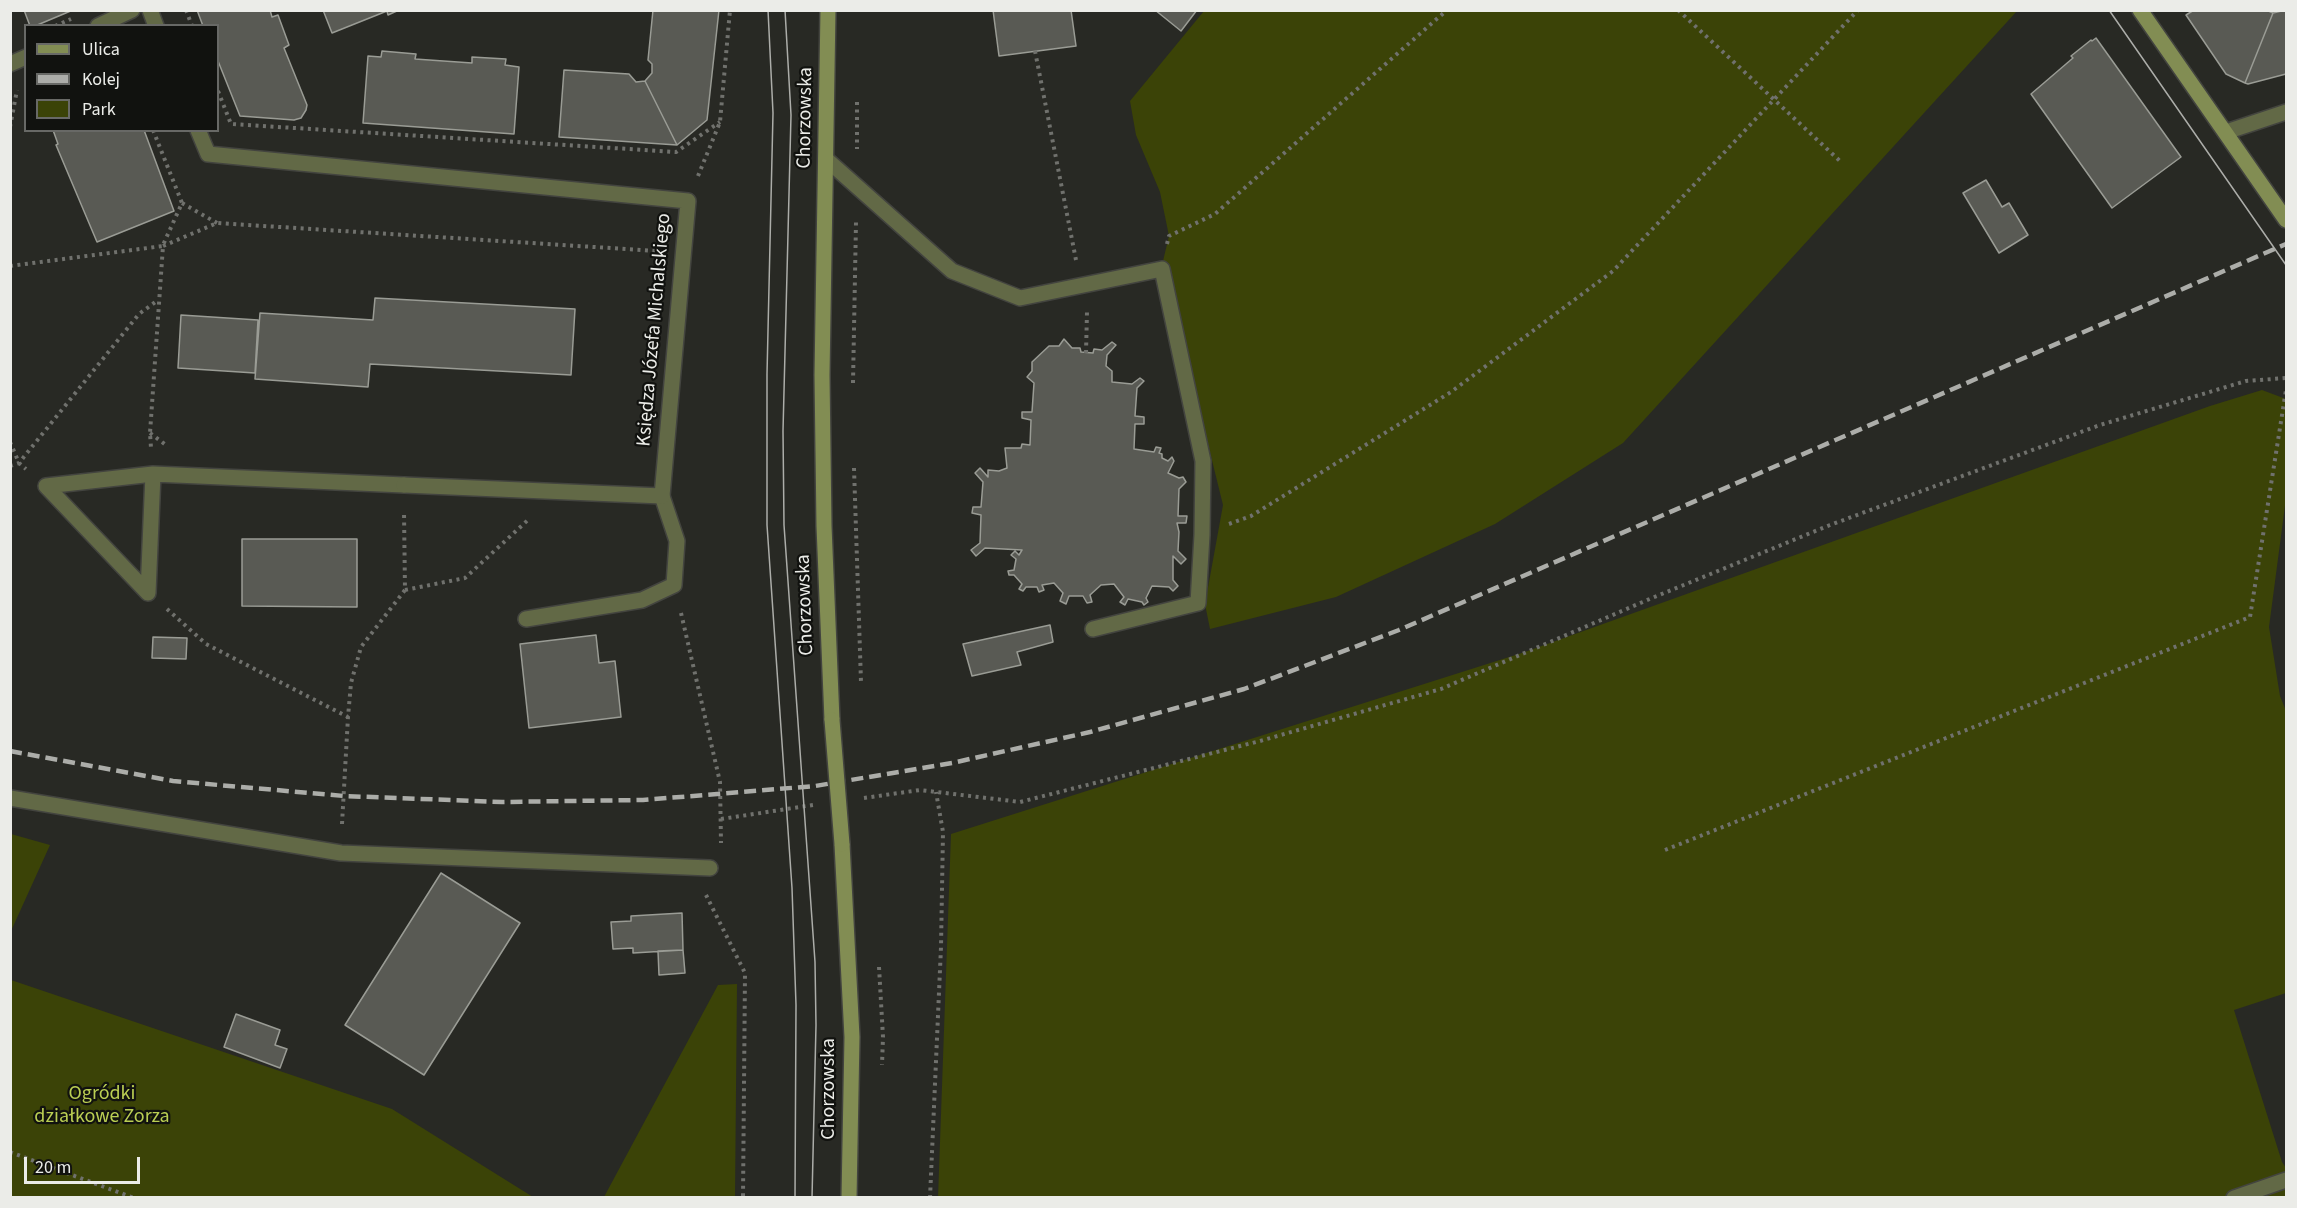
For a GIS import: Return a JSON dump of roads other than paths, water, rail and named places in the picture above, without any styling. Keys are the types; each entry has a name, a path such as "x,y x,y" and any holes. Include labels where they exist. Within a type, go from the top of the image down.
{"street":[{"path":"102,24 132,10"},
{"name":"Chorzowska","path":"828,10 822,375 823,474 832,720 842,844 852,1037 849,1197"},
{"path":"2140,10 2286,220"},
{"path":"10,64 24,58"},
{"path":"2226,132 2286,112"},
{"name":"Księdza Józefa Michalskiego","path":"199,132 208,154 688,201 662,496"},
{"path":"826,159 952,272 1020,298 1162,268 1203,461 1198,603 1093,628"},
{"path":"153,474 148,593 46,486 153,474 662,496 677,541 674,585 642,600 526,619"},
{"path":"10,798 341,853 710,868"},
{"path":"2234,1197 2286,1180"}],"tram line":[{"path":"768,10 773,113 767,374 767,525 792,888 796,1005 795,1198"},
{"path":"785,10 791,115 783,431 784,525 815,962 816,1025 812,1198"},
{"path":"2109,10 2286,265"}],"railway":[{"path":"10,751 173,781 344,796 502,802 643,800 815,786 952,763 1090,732 1244,689 1399,630 2286,244"}],"park label":[{"name":"Ogródki działkowe Zorza","path":"102,1106"}]}
